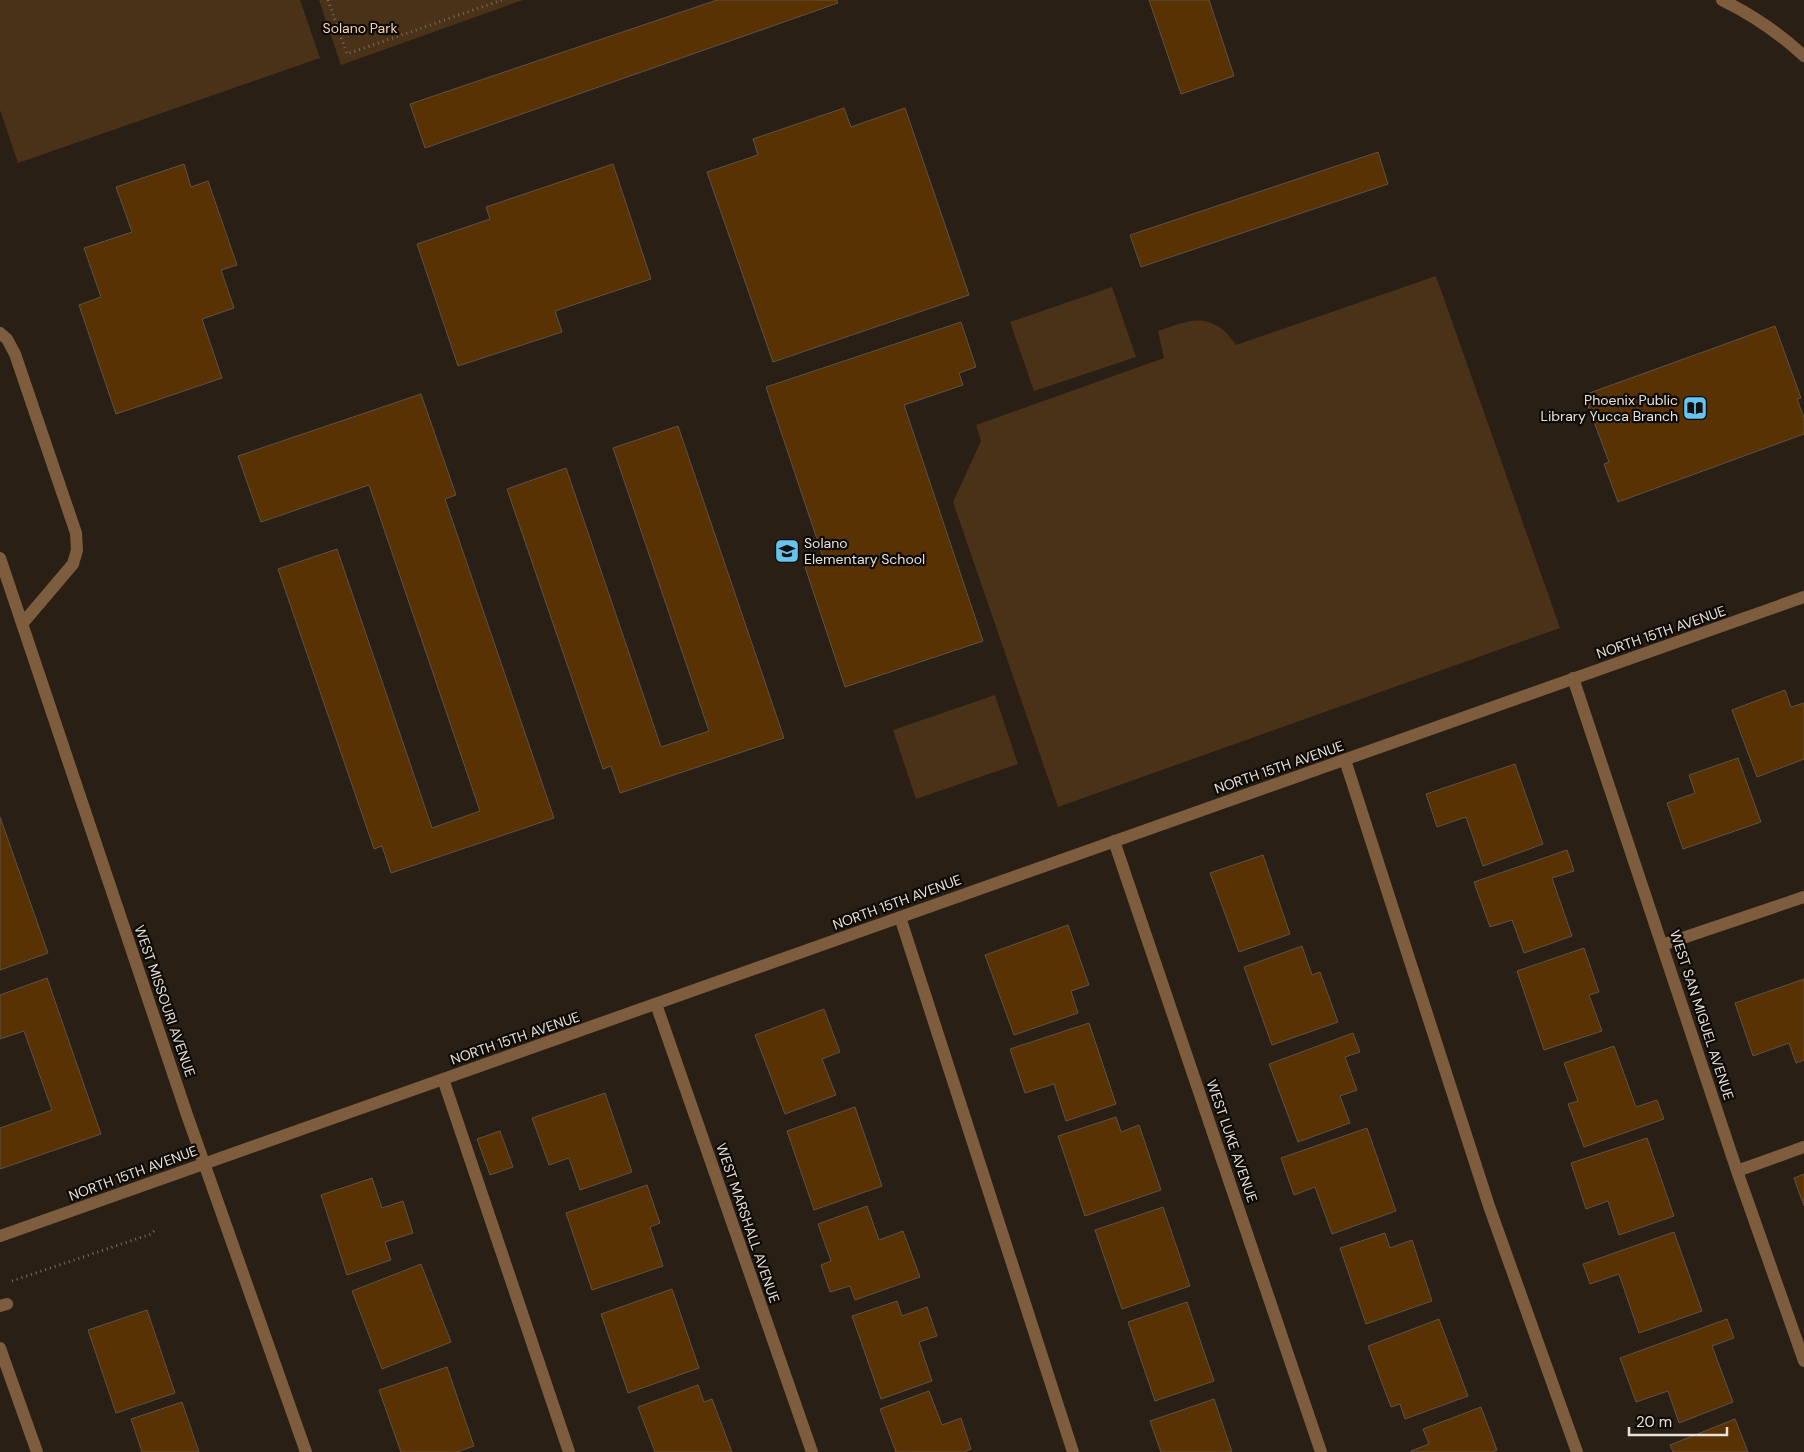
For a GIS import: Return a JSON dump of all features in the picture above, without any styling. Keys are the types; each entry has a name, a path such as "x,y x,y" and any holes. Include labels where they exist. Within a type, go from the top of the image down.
{"street":[{"path":"1722,0 1755,17 1783,36 1804,56"},
{"path":"0,333 7,339 16,354 76,534 77,550 73,564 22,624"},
{"name":"WEST MISSOURI AVENUE","path":"0,558 205,1163 306,1452"},
{"name":"NORTH 15TH AVENUE","path":"0,1236 1804,597"},
{"name":"WEST SAN MIGUEL AVENUE","path":"1573,678 1737,1171 1804,1361"},
{"path":"1345,760 1489,1206 1577,1452"},
{"name":"WEST LUKE AVENUE","path":"1114,840 1321,1452"},
{"path":"1662,945 1804,896"},
{"path":"900,917 1073,1452"},
{"name":"WEST MARSHALL AVENUE","path":"656,1004 812,1452"},
{"path":"443,1079 569,1452"},
{"path":"1737,1171 1804,1147"},
{"path":"0,1348 36,1452"}],"path":[{"path":"328,0 347,54 502,0"},
{"path":"4,1305 4,1284 151,1234 154,1230"}],"green space":[{"path":"0,0 300,0 320,58 18,163 0,110"},
{"name":"Solano Park","path":"319,0 523,0 341,65"},
{"path":"1436,276 1560,628 1058,807 953,502 981,441 976,425 1164,358 1158,331 1175,325 1191,321 1207,322 1223,330 1236,345"},
{"path":"1112,287 1136,357 1034,391 1010,322"},
{"path":"995,695 1018,764 916,799 893,730"}],"building":[{"path":"717,0 837,0 838,3 425,148 410,104"},
{"path":"1149,0 1209,0 1234,76 1181,94"},
{"path":"844,108 851,127 905,108 969,295 773,362 707,172 758,155 753,139"},
{"path":"1378,152 1388,184 1141,267 1130,235"},
{"path":"184,164 191,187 208,181 237,265 221,270 234,308 202,319 222,378 116,414 79,305 101,297 84,248 132,232 116,187"},
{"path":"613,164 651,279 555,311 562,332 458,366 417,244 490,219 486,207"},
{"path":"961,322 976,367 959,373 963,385 904,405 983,641 845,687 805,567 824,560 766,387"},
{"name":"Phoenix Public Library Yucca Branch","path":"1775,326 1801,398 1797,399 1804,418 1804,434 1618,502 1604,464 1609,462 1584,395"},
{"path":"421,394 456,495 445,499 554,818 391,873 382,846 374,849 278,569 337,549 432,828 480,811 369,485 261,522 238,456"},
{"path":"678,426 784,738 620,793 611,766 603,769 507,489 566,468 661,747 709,731 613,448"},
{"path":"1785,690 1791,707 1804,703 1804,759 1757,777 1732,710"},
{"path":"1738,758 1761,822 1683,849 1667,803 1695,793 1689,775"},
{"path":"1515,764 1543,844 1483,866 1466,817 1437,827 1426,794"},
{"path":"0,817 48,953 0,970"},
{"path":"1567,850 1574,871 1552,878 1572,936 1524,953 1512,920 1490,927 1474,882"},
{"path":"1263,855 1290,934 1239,952 1210,873"},
{"path":"1068,925 1089,985 1071,991 1078,1013 1014,1035 985,955"},
{"path":"1302,946 1312,975 1320,972 1338,1022 1272,1045 1244,967"},
{"path":"1584,948 1599,992 1589,995 1602,1031 1544,1050 1517,971"},
{"path":"47,978 101,1134 0,1169 0,1128 52,1110 24,1031 0,1039 0,995"},
{"path":"1804,979 1804,1060 1796,1063 1789,1043 1753,1056 1735,1003"},
{"path":"824,1009 840,1052 822,1059 836,1095 785,1114 755,1035"},
{"path":"1089,1023 1116,1104 1066,1121 1054,1084 1025,1093 1010,1049"},
{"path":"1353,1033 1360,1052 1345,1057 1357,1090 1340,1096 1350,1123 1298,1142 1269,1064"},
{"path":"1614,1046 1636,1107 1657,1100 1664,1119 1584,1147 1568,1104 1578,1101 1564,1063"},
{"path":"605,1093 632,1172 580,1190 569,1158 549,1165 532,1118"},
{"path":"855,1107 882,1186 814,1210 787,1131"},
{"path":"1116,1117 1121,1132 1139,1125 1161,1190 1085,1216 1058,1136"},
{"path":"1367,1128 1396,1211 1332,1234 1315,1187 1294,1195 1281,1158"},
{"path":"500,1131 513,1167 490,1175 477,1139"},
{"path":"1647,1138 1674,1216 1619,1235 1608,1201 1586,1209 1571,1163"},
{"path":"1804,1174 1804,1206 1794,1178"},
{"path":"372,1178 382,1208 403,1201 413,1233 385,1242 391,1260 347,1275 321,1195"},
{"path":"647,1185 660,1223 650,1227 663,1266 592,1290 566,1213"},
{"path":"867,1206 879,1240 903,1231 920,1277 855,1300 850,1286 830,1292 821,1265 831,1261 818,1224"},
{"path":"1163,1207 1190,1286 1122,1309 1095,1230"},
{"path":"1674,1232 1702,1311 1639,1333 1619,1274 1590,1284 1583,1264"},
{"path":"1385,1233 1390,1248 1412,1240 1432,1301 1366,1324 1340,1248"},
{"path":"421,1264 451,1342 382,1369 352,1291"},
{"path":"672,1289 699,1368 628,1393 601,1314"},
{"path":"897,1301 902,1316 927,1307 937,1336 919,1342 932,1381 881,1399 852,1316"},
{"path":"1187,1302 1214,1381 1155,1401 1128,1322"},
{"path":"147,1310 175,1393 116,1413 88,1330"},
{"path":"1439,1319 1468,1396 1405,1419 1400,1404 1391,1407 1368,1346"},
{"path":"1727,1319 1734,1338 1712,1346 1733,1402 1679,1423 1668,1391 1636,1402 1620,1358"},
{"path":"447,1367 474,1446 457,1452 401,1452 379,1390"},
{"path":"698,1385 704,1402 712,1399 732,1452 655,1452 638,1407"},
{"path":"929,1391 942,1425 961,1418 971,1449 964,1452 896,1452 880,1409"},
{"path":"1214,1399 1232,1452 1161,1452 1150,1421"},
{"path":"182,1402 199,1452 142,1452 131,1419"},
{"path":"1481,1407 1497,1450 1492,1452 1411,1452 1429,1444 1423,1429"},
{"path":"1735,1419 1748,1452 1673,1452 1670,1445"}],"place":[{"name":"Phoenix Public Library Yucca Branch","path":"1695,408"},
{"name":"Solano Elementary School","path":"787,551"}]}
